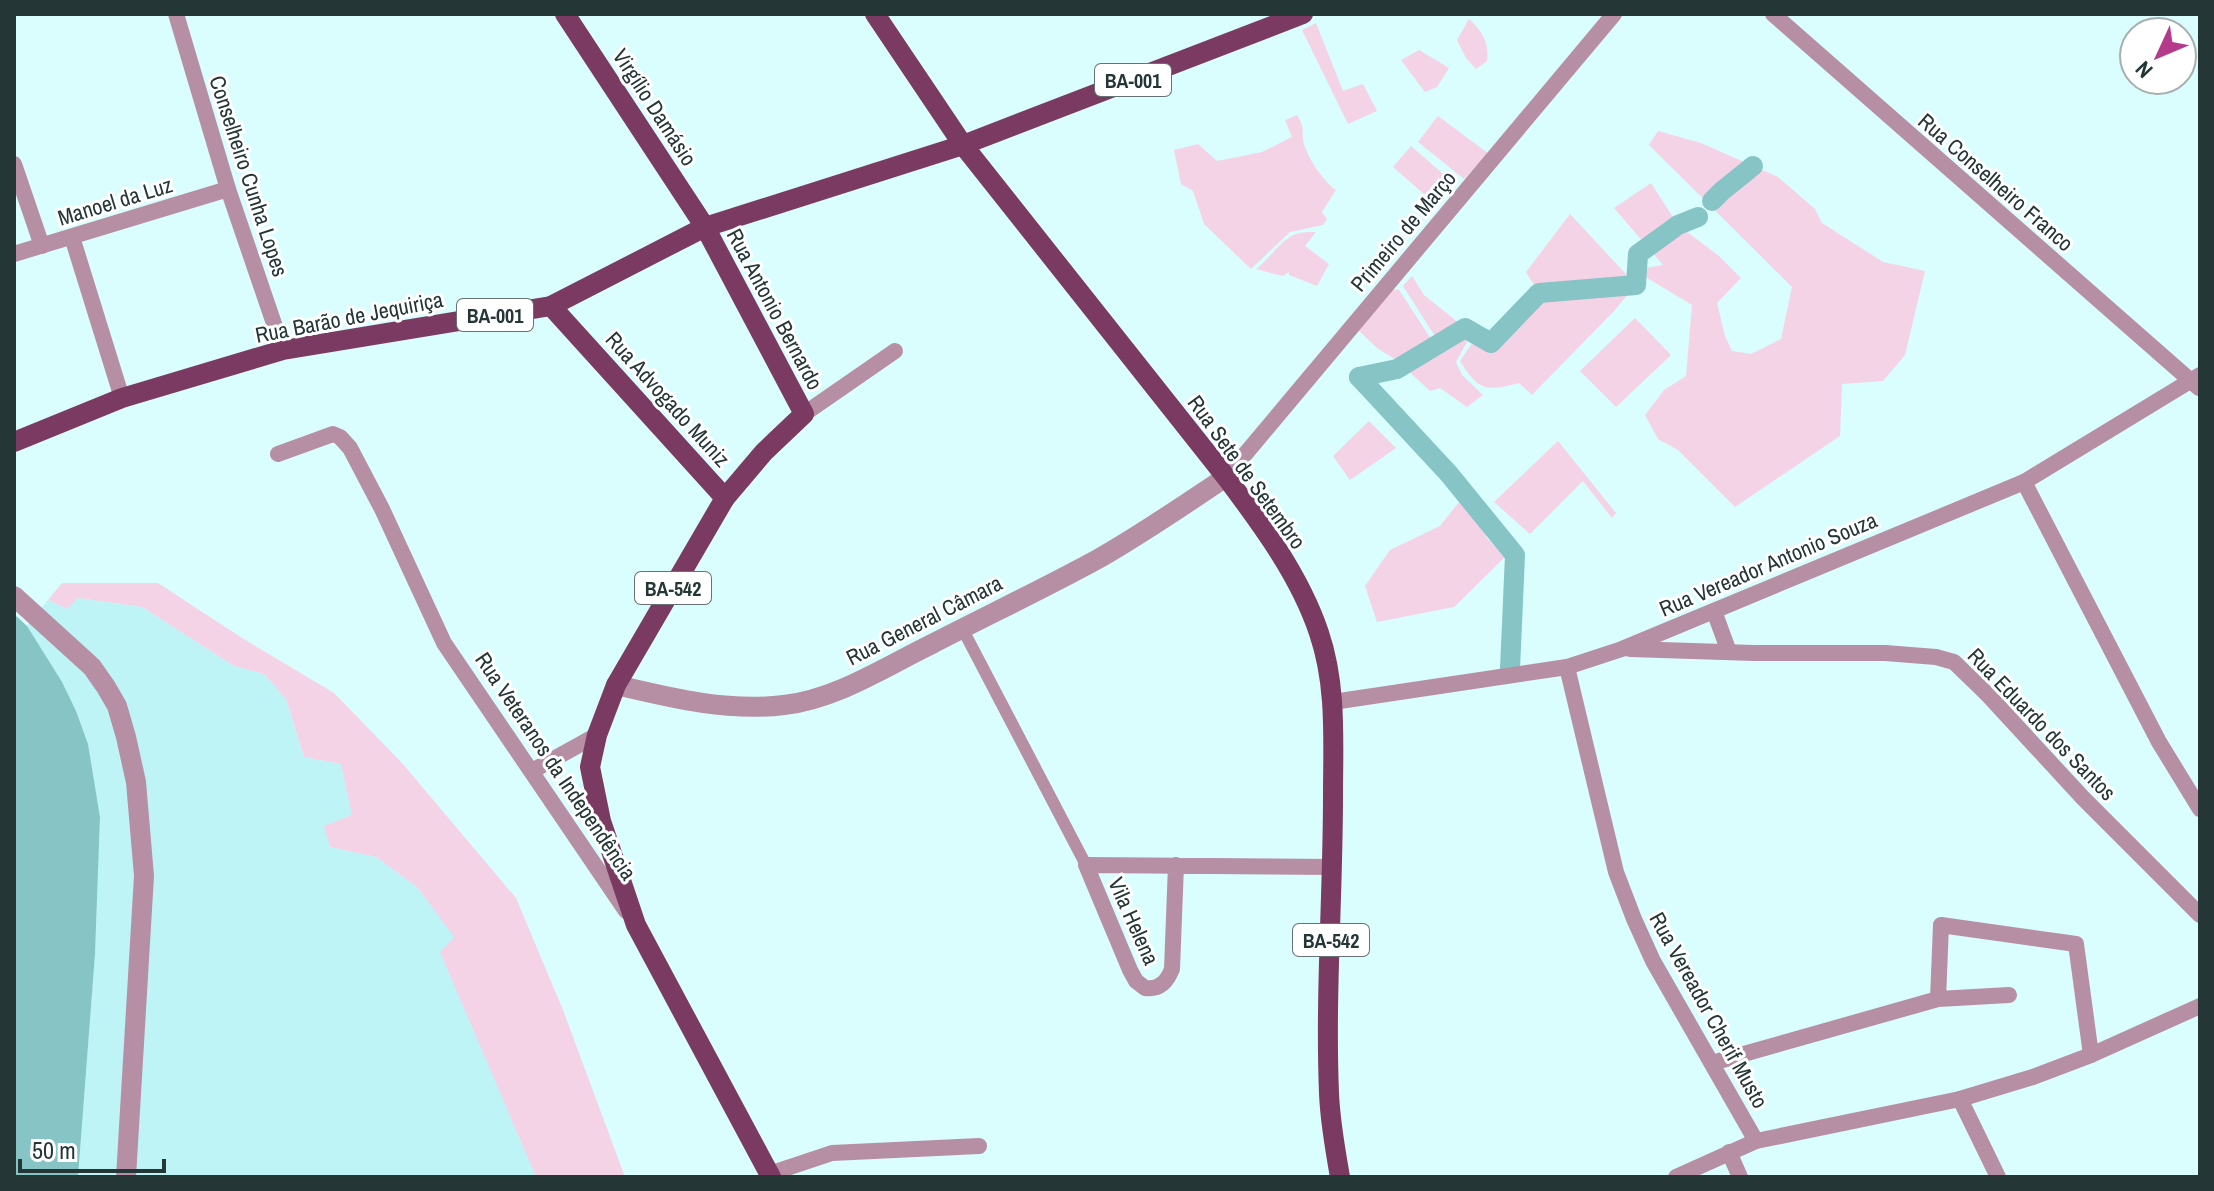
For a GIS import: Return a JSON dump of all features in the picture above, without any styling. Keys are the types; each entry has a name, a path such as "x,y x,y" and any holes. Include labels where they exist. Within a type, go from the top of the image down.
{"main road":[{"name":"Virgílio Damásio","path":"565,14 705,227"},
{"name":"Rua Sete de Setembro","path":"875,14 963,145 1226,477 1277,549 1310,610 1326,658 1333,702 1329,1095 1340,1177"},
{"name":"BA-001","path":"963,145 1303,14"},
{"name":"Rua Barão de Jequiriça","path":"14,442 122,398 283,350 551,306 705,227 963,145"},
{"name":"Rua Antonio Bernardo","path":"705,227 804,414"},
{"name":"Rua Advogado Muniz","path":"551,306 725,498 616,685 597,735 590,767 601,821 636,925"},
{"path":"725,498 764,452 804,414"},
{"name":"Rua Veteranos da Independência","path":"636,925 770,1176"}],"street":[{"name":"Conselheiro Cunha Lopes","path":"176,14 228,189 283,350"},
{"name":"Primeiro de Março","path":"1226,477 1614,14"},
{"name":"Rua Conselheiro Franco","path":"1773,14 2197,382"},
{"path":"14,164 42,246"},
{"name":"Manoel da Luz","path":"14,254 228,189"},
{"path":"72,237 122,398"},
{"path":"804,414 895,351"},
{"name":"Rua Vereador Antonio Souza","path":"1333,702 1567,667 1622,649 2024,482 2197,382"},
{"name":"Rua Veteranos da Independência","path":"278,454 333,434 350,448 444,643 636,925"},
{"name":"Rua General Câmara","path":"616,685 671,698 763,707 786,705 836,691 1108,553 1226,477"},
{"path":"2024,482 2159,742 2200,809"},
{"path":"14,596 92,667 106,687 117,706 136,782 144,876 126,1177"},
{"path":"1714,611 1729,652"},
{"path":"962,628 1086,865"},
{"name":"Rua Eduardo dos Santos","path":"1622,649 1885,653 1936,657 1954,662 2200,915"},
{"name":"Rua Vereador Cherif Musto","path":"1567,667 1616,872 1634,919 1653,961 1756,1141"},
{"path":"532,771 597,735"},
{"name":"Vila Helena","path":"1176,865 1172,969 1162,985 1149,989 1140,986 1130,970 1086,865 1176,865 1333,867"},
{"path":"1938,999 1941,925 2076,944 2091,1055"},
{"path":"1712,1063 1938,999 2009,995"},
{"path":"1676,1177 1756,1141 1960,1099 2033,1077 2091,1055 2200,1006"},
{"path":"1960,1099 1998,1177"},
{"path":"770,1176 832,1153 979,1146"},
{"path":"1729,1152 1740,1177"}],"shaded area":[{"path":"1469,19 1481,33 1487,48 1487,61 1476,69 1457,40"},
{"path":"1316,23 1343,91 1363,84 1377,111 1348,124 1302,30"},
{"path":"1419,50 1449,68 1437,87 1425,92 1401,60"},
{"path":"1297,115 1310,158 1322,177 1336,190 1322,212 1327,219 1323,225 1290,232 1251,269 1204,224 1193,191 1181,184 1174,150 1198,144 1217,161 1262,152 1292,137 1285,120"},
{"path":"1438,116 1489,154 1464,179 1418,142"},
{"path":"1658,131 1701,143 1778,177 1815,209 1822,223 1883,262 1925,271 1905,355 1883,381 1842,384 1840,436 1735,507 1678,450 1658,439 1645,415 1664,390 1686,376 1692,305 1634,270 1663,265 1614,208 1651,183 1678,225 1719,256 1741,278 1717,303 1732,351 1751,354 1781,339 1792,287 1649,145"},
{"path":"1411,146 1450,180 1432,201 1393,167"},
{"path":"1570,214 1636,285 1532,395 1519,383 1491,388 1478,383 1460,361 1481,330 1492,343 1509,331 1539,293 1526,272"},
{"path":"1316,232 1305,246 1329,264 1317,286 1289,275 1289,272 1283,276 1256,269 1291,237"},
{"path":"1412,276 1424,295 1465,328 1451,341 1438,341 1403,286"},
{"path":"1388,289 1399,290 1431,339 1401,363 1377,348 1355,327"},
{"path":"1635,318 1671,355 1616,407 1580,371"},
{"path":"1474,329 1456,362 1462,375 1483,395 1467,407 1440,388 1430,391 1404,367 1432,347 1457,340 1467,330"},
{"path":"1369,421 1396,448 1350,480 1333,456"},
{"path":"1558,441 1616,513 1612,518 1583,481 1530,534 1494,502"},
{"path":"1464,496 1487,538 1505,557 1454,607 1377,622 1365,586 1390,550 1440,526"},
{"path":"62,583 158,583 334,693 402,763 516,898 563,1010 625,1177 536,1177 440,952 454,937 418,888 376,857 330,847 324,826 352,815 341,764 304,757 286,699 264,674 234,666 142,607 78,598 67,609 48,600"},
{"path":"77,598 142,607 234,666 264,674 286,699 304,757 341,764 353,815 330,847 376,857 418,888 455,937 504,1101 536,1177 78,1177 95,954 100,817 88,744 76,711 27,626 48,600 67,609"},
{"path":"14,614 27,626 76,711 88,744 100,817 95,954 78,1177 14,1177"}],"waterway":[{"path":"1712,201 1753,166"},
{"path":"1359,377 1397,369 1465,328 1491,343 1539,293 1636,285 1638,254 1678,225 1698,217"},
{"path":"1359,377 1449,474 1515,555 1510,669"}]}
